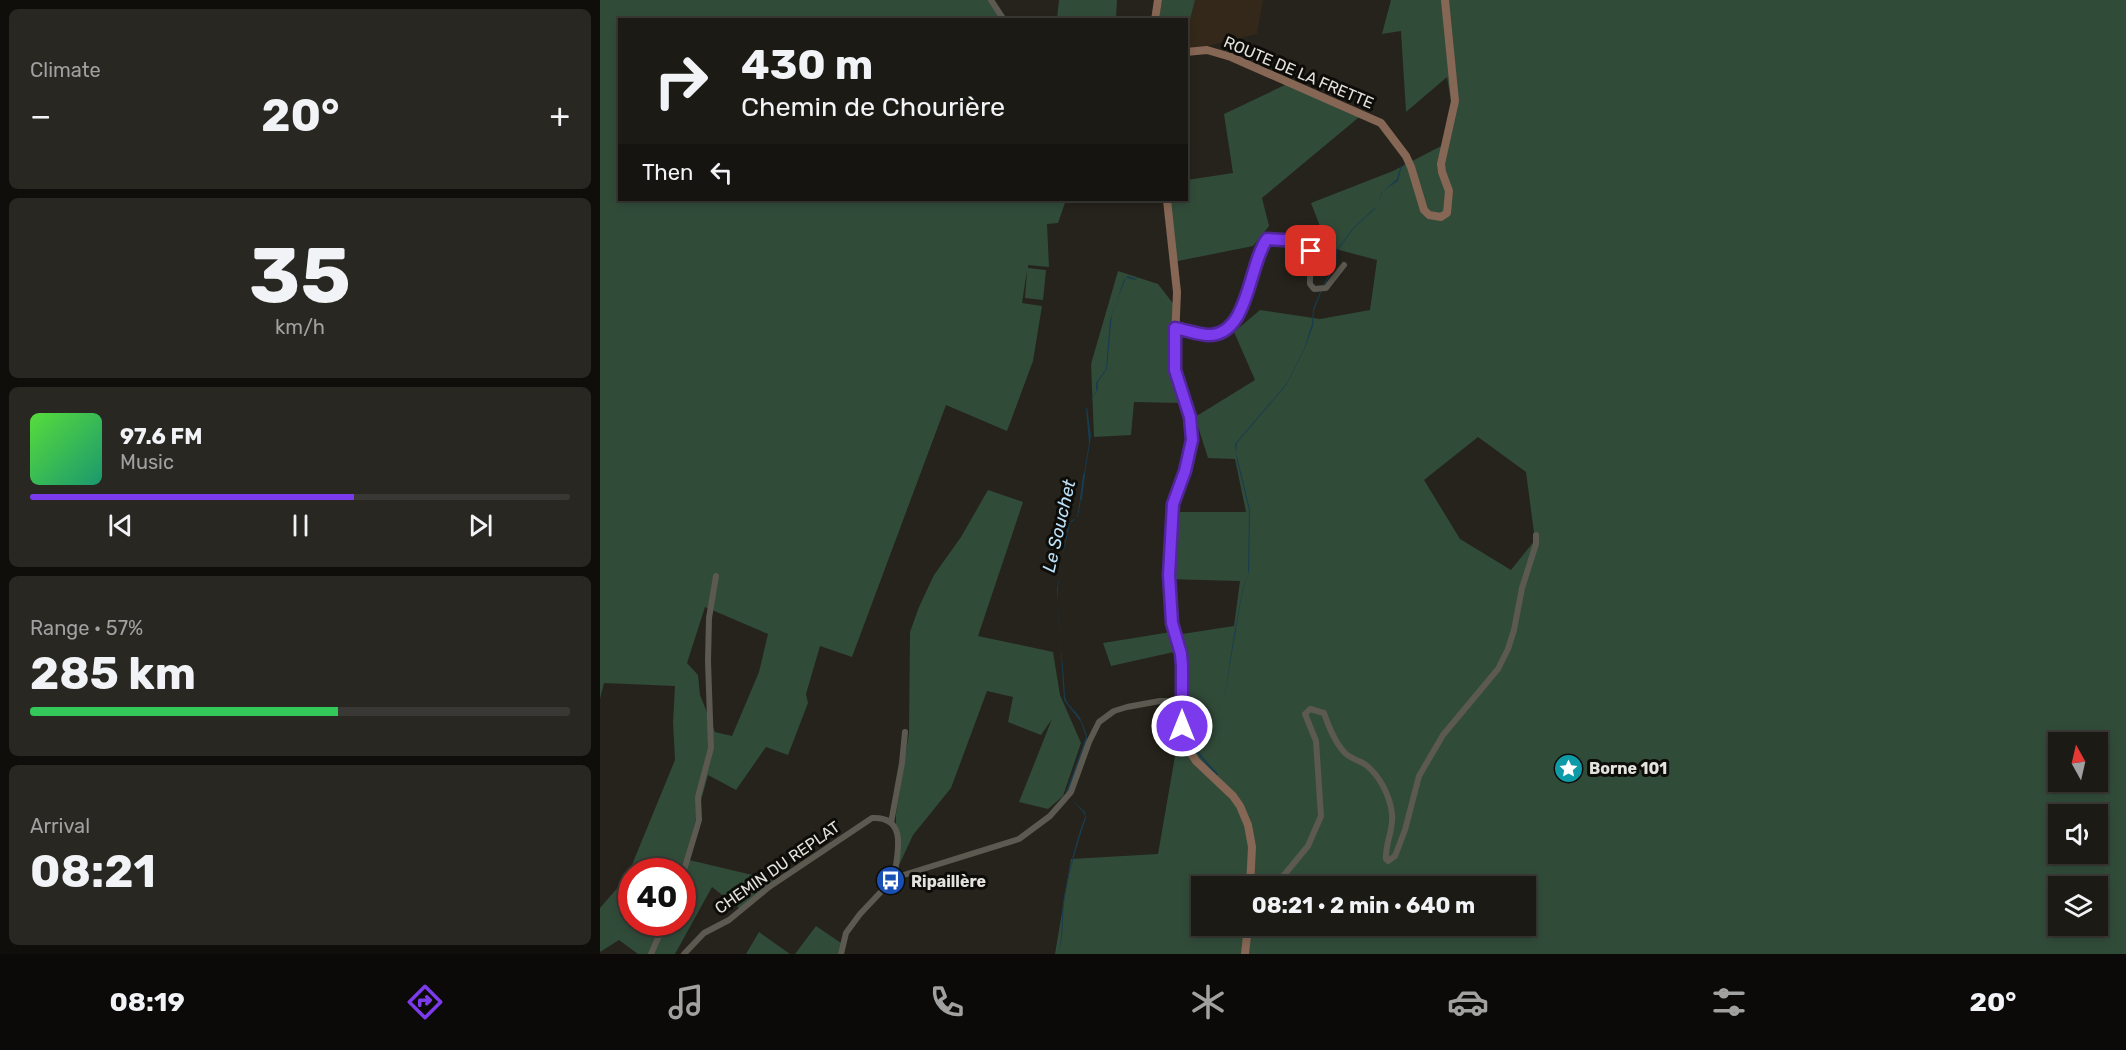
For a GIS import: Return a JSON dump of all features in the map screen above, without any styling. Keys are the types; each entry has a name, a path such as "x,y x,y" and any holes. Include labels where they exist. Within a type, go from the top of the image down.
{"street":[{"path":"991,0 1003,18"},
{"path":"1155,18 1158,0"},
{"name":"ROUTE DE LA FRETTE","path":"1188,52 1207,50 1231,57 1381,123 1412,167 1424,210 1429,215 1441,217 1447,213 1450,199 1441,164 1455,101 1446,0"},
{"path":"1167,201 1176,268 1175,370 1190,417 1192,440 1185,471 1173,504 1171,525 1169,588 1172,623 1181,654 1182,726 1187,747 1196,761 1233,796 1240,806 1252,847 1251,876"},
{"path":"1175,328 1208,335 1228,329 1240,316 1257,260 1267,239 1300,241 1308,247 1312,256 1310,284 1314,289 1326,288 1344,265"},
{"path":"1283,876 1308,846 1321,816 1316,741 1305,714 1310,709 1324,713 1336,742 1347,755 1366,765 1380,780 1392,816 1391,829 1385,848 1386,859 1392,860 1405,830 1419,776 1443,735 1498,669 1508,649 1522,588 1536,544 1536,535"},
{"path":"688,858 699,820 698,797 711,748 709,618 716,576"},
{"path":"841,954 846,933 860,914 894,878 1023,837 1050,816 1071,792 1089,742 1099,722 1114,711 1127,707 1160,701 1182,701"},
{"path":"894,878 898,833 891,823 905,732"},
{"name":"CHEMIN DU REPLAT","path":"684,954 704,933 729,920 769,886 864,822 881,817 891,823"},
{"path":"651,954 659,936"},
{"path":"1245,954 1247,936"}],"shaded area":[{"path":"1195,0 1263,0 1257,34 1188,51 1188,23"}],"green space":[{"path":"600,0 994,0 1001,18 618,18 618,201 1066,201 1058,223 1047,224 1049,267 1028,265 1028,268 1046,270 1043,300 1025,298 1027,270 1022,303 1042,306 1033,361 1007,431 946,405 852,657 820,646 806,694 808,703 788,755 766,747 736,790 708,775 685,858 635,858 675,760 673,722 675,686 604,683 600,699","holes":["705,607 768,634 759,672 732,736 715,732 700,695 698,675 687,663"]},
{"path":"1059,0 1117,0 1116,18 1057,18"},
{"path":"1162,0 1195,0 1188,27 1188,18 1159,18"},
{"path":"1391,0 2126,0 2126,954 1055,954 1071,859 1158,854 1178,739 1182,634 1234,626 1240,581 1165,579 1165,512 1246,512 1235,459 1208,458 1195,417 1255,380 1234,332 1260,310 1320,319 1370,310 1377,260 1328,247 1311,203 1393,171 1445,144 1452,108 1447,77 1406,112 1401,31 1382,34","holes":["1478,437 1526,472 1535,540 1511,570 1460,539 1424,480"]},
{"path":"1287,84 1364,113 1262,198 1269,226 1253,246 1173,262 1164,201 1188,201 1188,180 1233,173 1224,114"},
{"path":"1118,271 1158,284 1175,306 1173,327 1182,403 1134,402 1131,435 1094,437 1091,364"},
{"path":"988,490 1023,502 978,636 1053,652 1060,695 1081,743 1063,796 1048,809 1019,802 1052,719 1041,735 1008,722 1013,697 987,691 951,788 913,835 895,874 896,814 909,733 910,632 934,575 961,537"},
{"path":"1171,632 1174,652 1111,666 1103,643"},
{"path":"696,862 773,880 740,909 712,887 696,916"},
{"path":"618,887 618,936 685,936 675,954 638,954 619,940 600,952 600,908"},
{"path":"816,926 844,945 844,954 795,954"},
{"path":"759,932 790,954 746,954"}],"water":[{"path":"1407,162 1401,169 1398,181 1384,191 1397,179 1400,168"},
{"path":"1376,207 1354,228 1337,251 1336,267 1324,285 1314,310 1313,326 1305,348 1287,384 1237,443 1236,452 1250,510 1249,571 1242,594 1223,705 1242,592 1248,574 1249,510 1237,461 1235,444 1287,383 1304,349 1312,324 1313,309 1324,283 1336,264 1336,251 1353,228"},
{"path":"1112,315 1107,369 1098,382 1098,389 1088,405 1096,391 1096,383 1106,369"},
{"path":"1087,407 1091,436 1077,518 1089,443"},
{"path":"1076,518 1070,523 1062,560 1068,525 1072,520"},
{"path":"1060,639 1065,697 1081,720 1087,738 1075,776 1065,796 1086,737 1081,722 1064,700"},
{"path":"1071,799 1085,812 1086,818 1068,883 1061,942 1058,954 1061,941 1062,909 1069,871 1085,817"}],"waterway":[{"name":"Le Souchet","path":"1081,499 1084,475"},
{"path":"1187,717 1192,742 1217,774"},
{"name":"Le Souchet","path":"1067,792 1077,766"}],"place":[{"name":"Borne 101","path":"1568,768"},
{"name":"Ripaillère","path":"890,881"}],"route":[{"path":"1182,726 1181,654 1172,623 1169,588 1171,515 1189,460 1192,429 1175,370 1175,328 1208,335 1228,329 1240,316 1257,260 1267,239 1300,241 1305,243 1311,251"}]}
